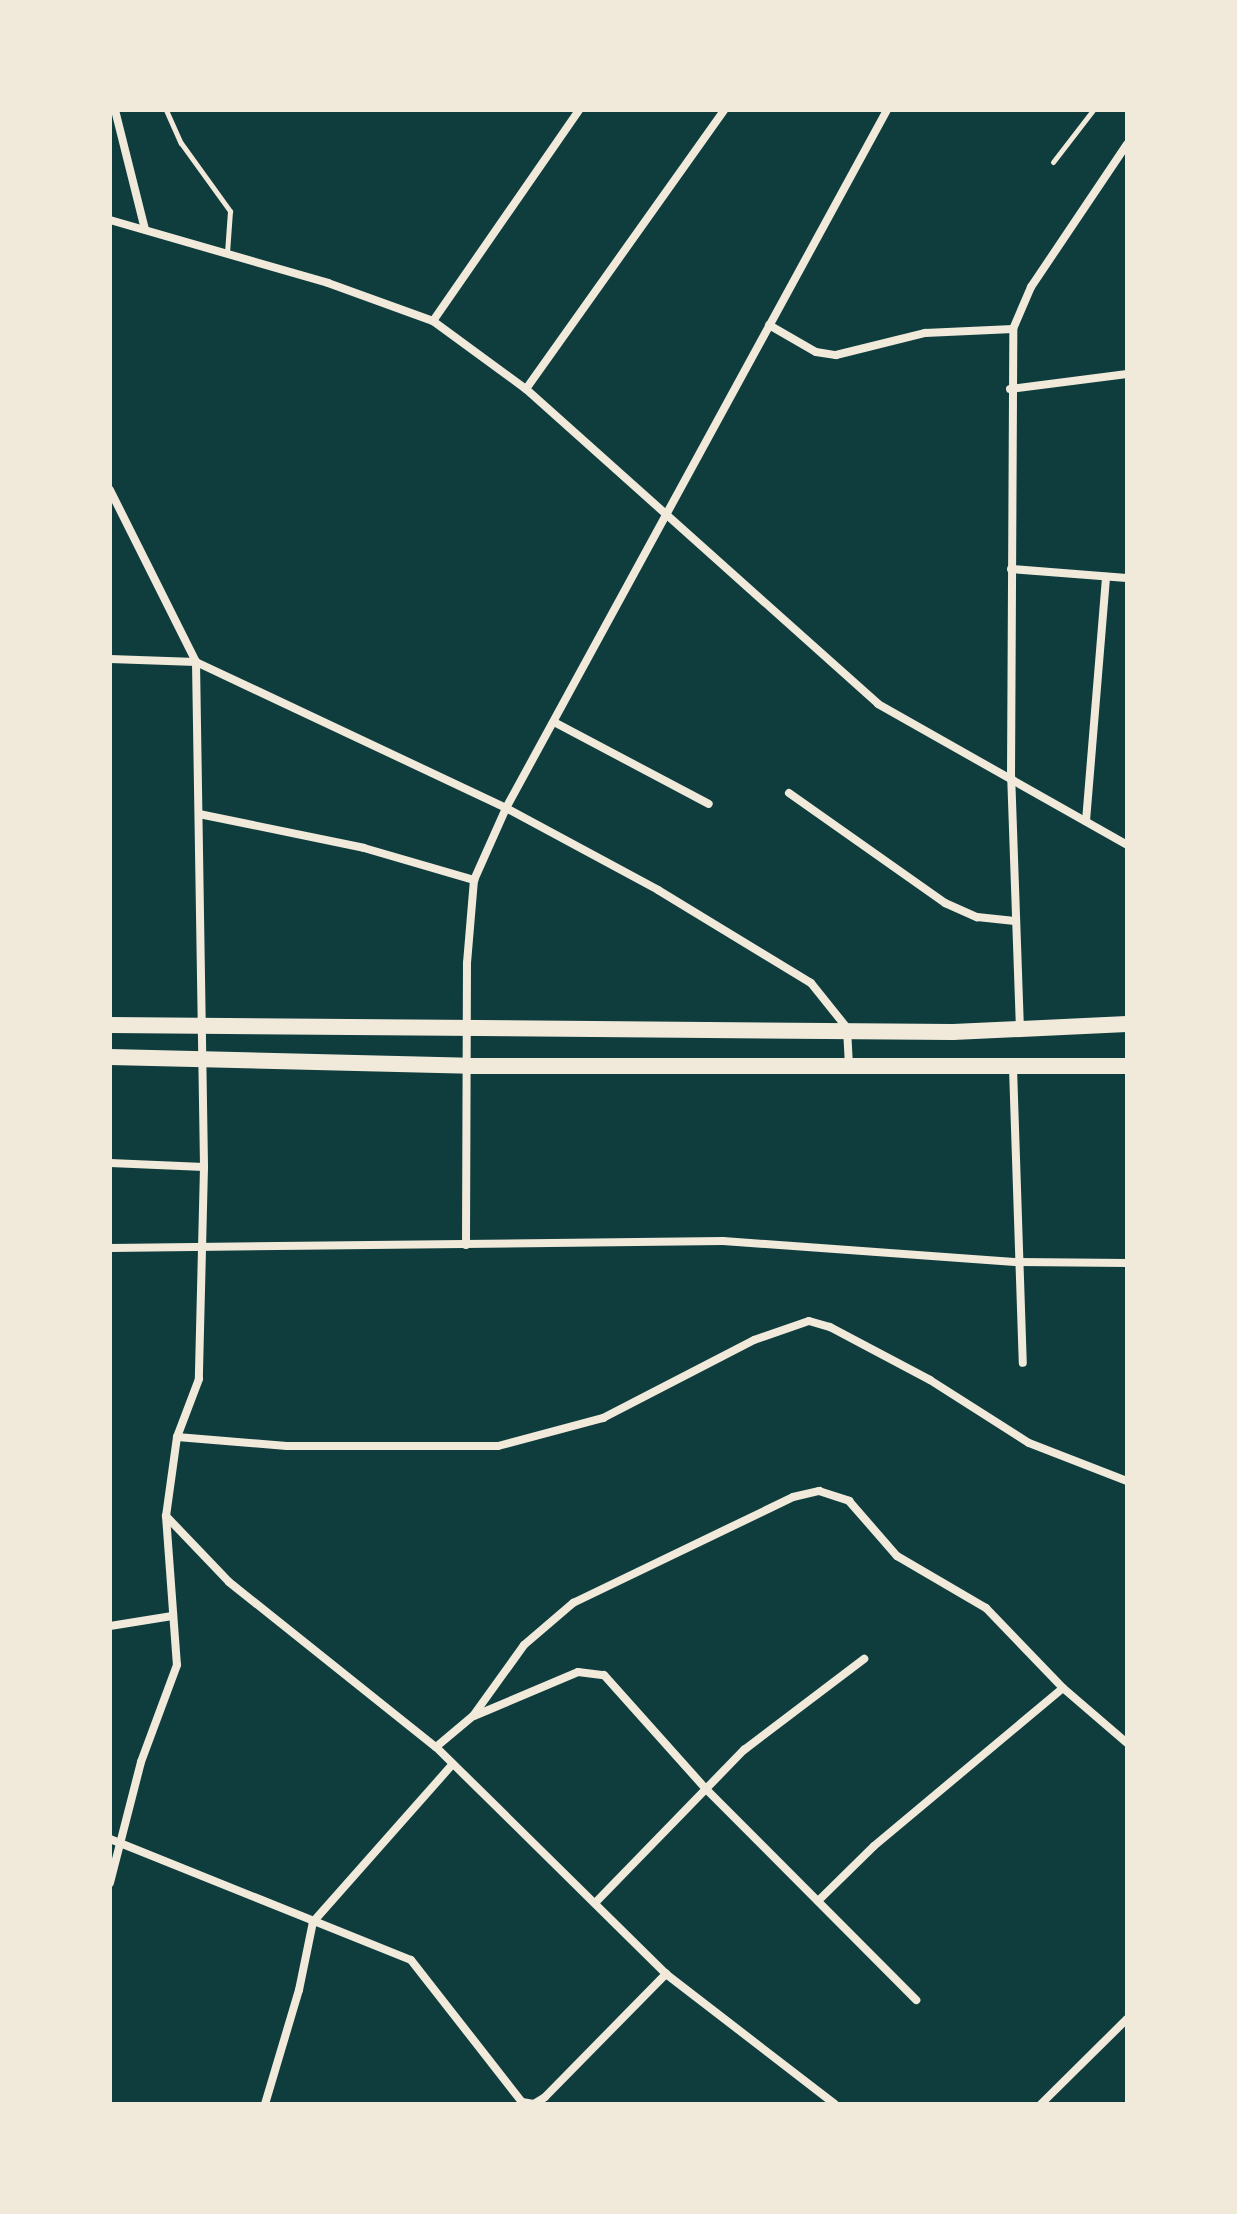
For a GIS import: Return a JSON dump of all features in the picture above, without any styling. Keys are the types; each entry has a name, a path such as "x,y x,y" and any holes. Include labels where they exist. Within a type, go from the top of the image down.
{"main road":[{"path":"110,1025 202,1028 1020,1030 1127,1024"},
{"path":"110,1057 469,1066 1127,1066"}],"street":[{"path":"115,110 145,229"},
{"path":"433,321 579,110"},
{"path":"526,389 724,110"},
{"path":"466,1245 470,1027 467,963 474,880 506,808 887,110"},
{"path":"1020,1030 1011,776 1010,389 1013,329 1031,287 1127,144"},
{"path":"110,220 227,253 433,321 526,389 878,704 1011,776 1127,845"},
{"path":"769,325 816,352 836,355 925,333 1013,329"},
{"path":"1010,389 1127,374"},
{"path":"110,490 196,662 204,1167 199,1379 177,1437 166,1516 177,1665 172,1689 141,1762 114,1840 110,1883"},
{"path":"1011,569 1127,578"},
{"path":"1086,821 1106,577"},
{"path":"110,659 196,662 506,808 773,955 811,983 847,1028 849,1064"},
{"path":"554,722 709,804"},
{"path":"789,793 945,903 977,917 1015,921"},
{"path":"199,814 364,848 474,880"},
{"path":"1013,1068 1023,1363"},
{"path":"110,1163 204,1167"},
{"path":"110,1248 723,1241 1019,1262 1127,1263"},
{"path":"177,1437 287,1446 498,1446 560,1434 603,1418 754,1340 809,1321 830,1327 930,1380 1029,1443 1127,1481"},
{"path":"436,1747 473,1716 547,1621 573,1603 738,1523 808,1493 841,1496 897,1556 986,1608 1063,1688 1127,1743"},
{"path":"166,1516 229,1582 436,1747 666,1974 835,2104"},
{"path":"110,1626 172,1616"},
{"path":"595,1903 756,1741 864,1659"},
{"path":"473,1716 578,1672 594,1670 613,1682 706,1789 916,2000"},
{"path":"818,1901 874,1846 1063,1688"},
{"path":"265,2104 296,2004 313,1922 453,1764"},
{"path":"114,1840 411,1960 522,2102 534,2104 545,2097 666,1974"},
{"path":"1041,2104 1127,2019"}],"lane":[{"path":"166,110 181,143 230,211 227,253"},
{"path":"1053,162 1093,110"}]}
